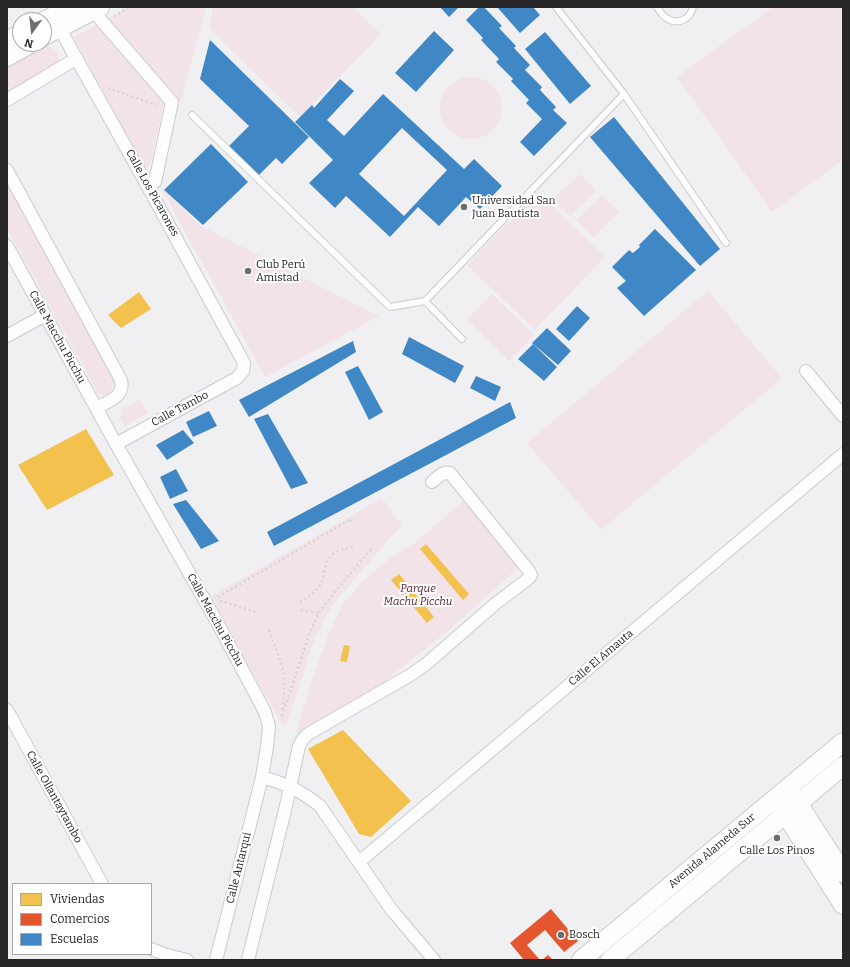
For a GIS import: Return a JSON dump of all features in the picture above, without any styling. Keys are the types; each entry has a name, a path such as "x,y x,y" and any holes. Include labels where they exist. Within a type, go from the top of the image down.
{"main road":[{"path":"52,22 71,7"},
{"path":"52,22 98,13"},
{"path":"7,57 16,52"},
{"name":"Avenida Alameda Sur","path":"581,960 843,742"},
{"name":"Avenida Alameda Sur","path":"610,960 843,766"},
{"path":"781,794 843,873"},
{"path":"792,809 843,905"}],"street":[{"path":"98,13 172,102 154,182 147,185"},
{"name":"Calle Los Picarones","path":"52,22 78,58 244,363 243,371"},
{"path":"7,100 78,58"},
{"path":"7,170 121,380 121,392 118,396 96,408"},
{"name":"Calle Macchu Picchu","path":"7,246 116,444 217,622 265,712 268,727 267,746 262,777"},
{"path":"7,336 44,315"},
{"name":"Calle Tambo","path":"116,444 237,378 243,371"},
{"path":"806,371 843,416"},
{"name":"Calle El Amauta","path":"359,862 843,454"},
{"path":"248,960 286,806 299,746 303,739 308,734 425,665 531,575 530,571 450,473 443,473 432,482"},
{"name":"Calle Ollantaytambo","path":"7,710 101,883"},
{"path":"262,777 290,786 307,795 320,806 376,889 434,960"},
{"name":"Calle Antarqui","path":"216,960 262,777"},
{"path":"152,949 166,955 187,960"}],"lane":[{"path":"556,7 624,94 726,243"},
{"path":"657,7 666,19 673,21 681,21 687,18 692,12 693,7"},
{"path":"192,115 390,307 425,301 624,94"},
{"path":"425,301 462,339"}],"path":[{"path":"98,13 129,7"},
{"path":"102,86 171,110"},
{"path":"221,606 217,598 351,519 352,524"},
{"path":"300,602 308,598 316,591 323,579 326,562 331,556 337,551 354,546"},
{"path":"282,716 309,635 319,613 337,589 373,547"},
{"path":"218,601 256,612"},
{"path":"301,610 319,613"},
{"path":"269,630 281,661 284,679 282,716"},
{"path":"278,710 282,716"}],"green space":[{"path":"129,7 206,7 181,102 167,88 150,165 148,168 144,167 74,37"},
{"path":"213,7 352,7 381,34 300,117 209,28"},
{"path":"773,7 843,7 843,160 772,212 677,77"},
{"path":"52,48 57,53 59,59 59,63 7,92 7,64 30,52 52,52"},
{"path":"465,77 477,77 493,86 500,96 502,108 500,120 493,130 477,139 465,139 454,134 445,125 440,114 440,102 445,91 454,82"},
{"path":"580,174 596,191 570,216 553,199"},
{"path":"7,181 115,380 110,393 103,395 98,393 7,228"},
{"name":"Club Perú Amistad","path":"161,188 201,226 379,316 265,377"},
{"path":"538,192 605,257 535,330 467,265"},
{"path":"602,195 619,212 593,238 576,220"},
{"path":"708,291 782,378 601,530 527,443"},
{"path":"492,294 534,335 509,361 467,319"},
{"path":"140,399 148,413 124,426 120,418 123,408"},
{"name":"Parque Machu Picchu","path":"382,498 402,526 336,601 325,618 312,645 287,725 282,724 242,654 212,596"},
{"name":"Parque Machu Picchu","path":"464,500 519,567 448,631 375,689 309,730 296,733 326,640 343,604 363,581 392,557 416,542"}],"building: Viviendas":[{"path":"139,292 151,309 121,328 108,315"},
{"path":"86,429 114,475 47,510 18,465"},
{"path":"426,544 469,594 463,600 420,549"},
{"path":"399,574 434,617 427,623 391,580"},
{"path":"344,645 350,646 347,662 340,661"},
{"path":"343,730 411,801 371,837 359,834 308,749"}],"building: Comercios":[{"name":"Bosch","path":"551,909 578,941 564,952 545,930 527,945 540,960 524,960 510,943"},
{"name":"Bosch","path":"548,955 553,960 542,960"}],"building: Escuelas":[{"path":"440,7 459,7 449,17"},
{"path":"479,7 484,7 502,26 499,28 516,46 514,48 530,65 525,70 542,87 540,90 556,107 553,110 567,123 534,156 520,142 542,119 526,103 529,100 511,81 513,79 496,62 499,59 481,40 483,38 466,20"},
{"path":"497,7 533,7 540,15 520,33"},
{"path":"434,31 454,50 416,92 395,73"},
{"path":"545,32 591,86 570,104 525,49"},
{"path":"210,40 309,137 282,164 276,158 258,176 228,147 249,126 200,79"},
{"path":"340,79 354,91 327,120 344,136 383,94 464,169 474,159 502,186 480,209 466,197 439,226 418,207 390,237 346,196 335,208 309,183 333,160 295,122 312,105 314,108","holes":["402,128 447,170 404,216 359,174"]},
{"path":"614,117 720,249 700,266 590,137"},
{"path":"211,144 248,182 203,225 164,190"},
{"path":"655,229 696,270 644,316 617,288 626,281 612,267 629,250 633,253 640,247 639,245"},
{"path":"577,306 590,318 569,341 556,329"},
{"path":"547,328 571,351 558,365 532,343"},
{"path":"409,337 464,366 455,383 402,354"},
{"path":"353,341 356,352 249,417 239,400"},
{"path":"533,344 557,367 544,381 518,359"},
{"path":"358,366 383,412 369,420 345,372"},
{"path":"476,376 501,387 495,401 470,388"},
{"path":"510,402 516,418 274,546 267,532"},
{"path":"209,411 217,426 193,437 186,422"},
{"path":"268,414 308,483 291,489 254,419"},
{"path":"183,430 194,443 167,460 156,445"},
{"path":"176,469 188,491 170,499 160,477"},
{"path":"186,500 219,541 201,549 173,504"}],"place":[{"name":"Universidad San Juan Bautista","path":"464,207"},
{"name":"Club Perú Amistad","path":"248,271"},
{"name":"Calle Los Pinos","path":"777,838"},
{"name":"Bosch","path":"561,935"}]}
